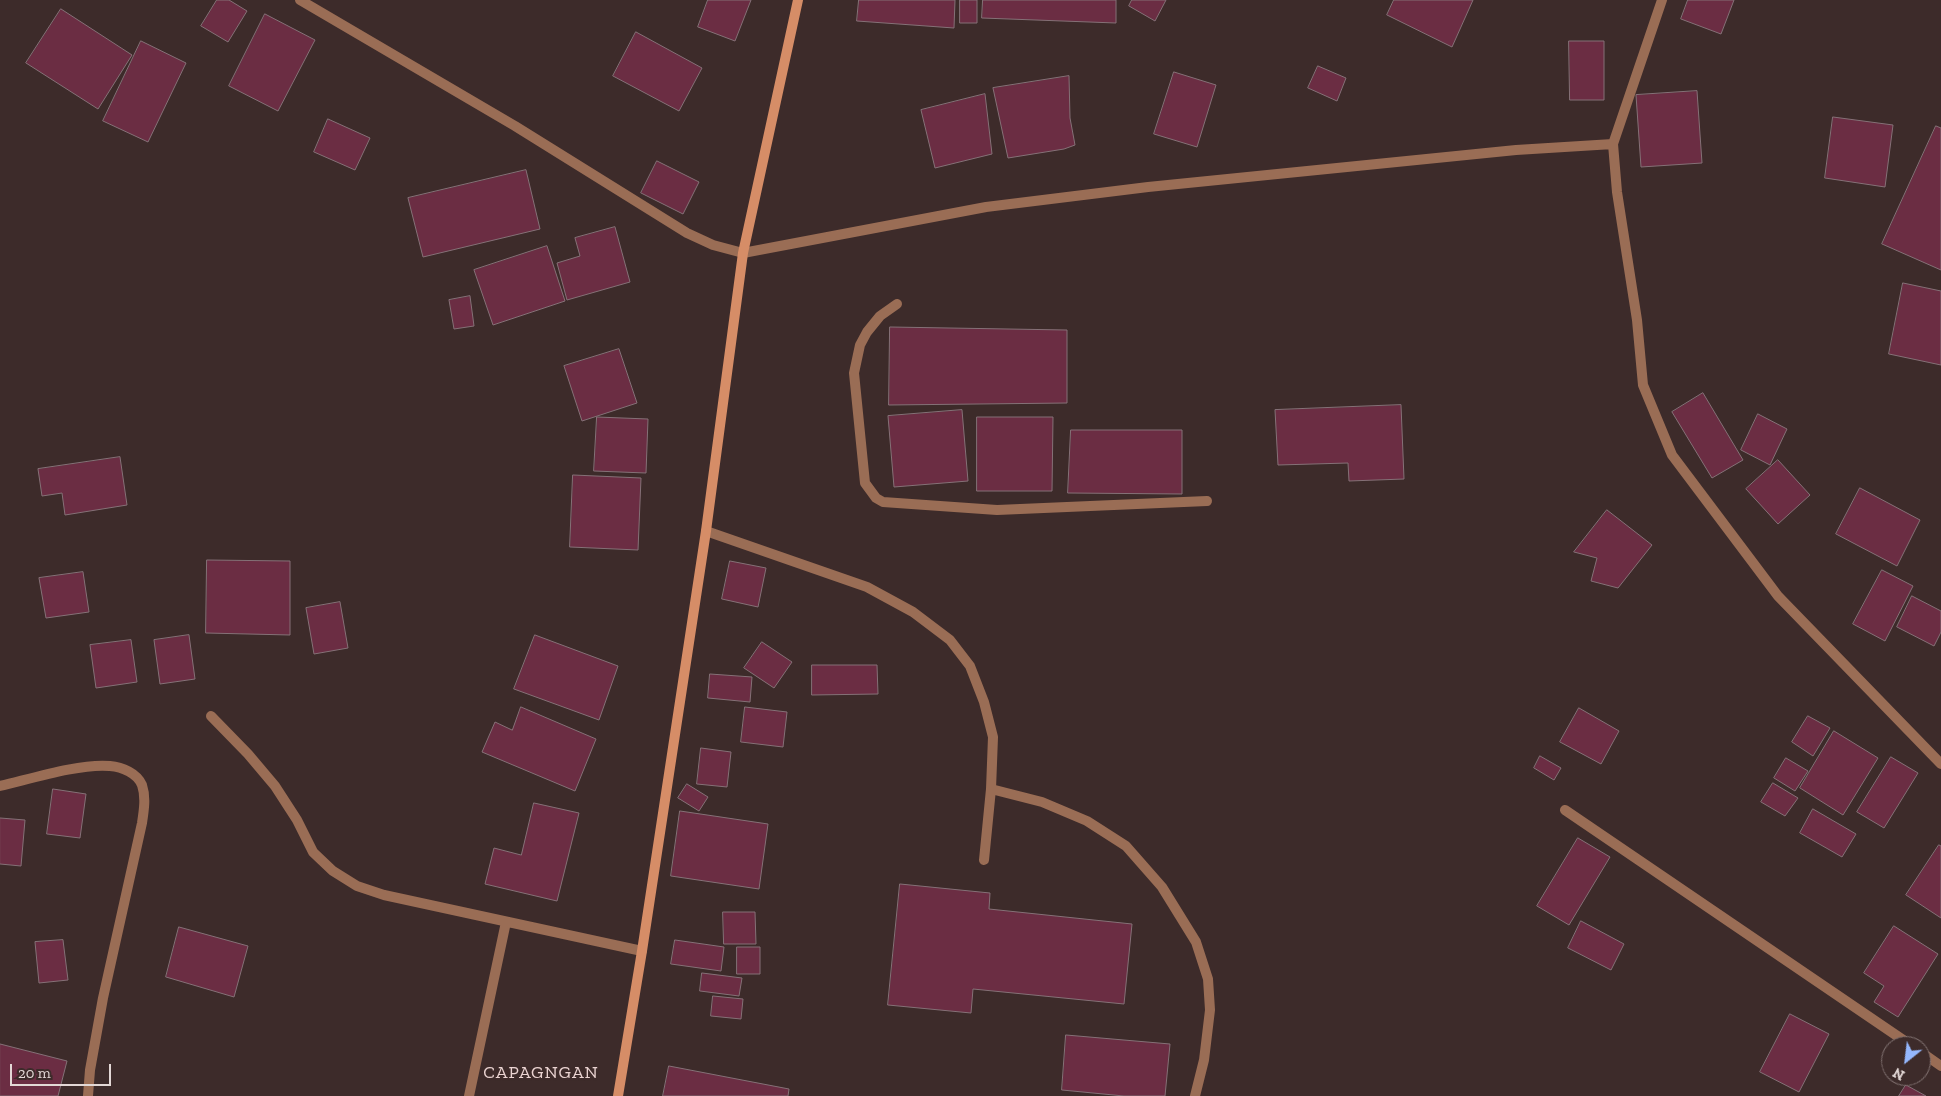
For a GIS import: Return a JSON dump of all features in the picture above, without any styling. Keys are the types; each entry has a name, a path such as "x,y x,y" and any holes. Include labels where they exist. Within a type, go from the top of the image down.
{"street":[{"path":"300,0 515,126 687,233 742,253 995,206 1148,187 1516,150 1613,144"},
{"path":"618,1096 706,531 742,253 798,0"},
{"path":"1662,0 1613,144 1617,192 1636,320 1643,385 1672,454 1778,596 1941,764"},
{"path":"897,304 880,316 860,344 854,373 865,483 876,498 883,502 997,510 1206,501"},
{"path":"706,531 867,587 913,612 950,640 970,666 984,702 993,737 991,789 984,860"},
{"path":"211,716 248,754 275,786 297,820 313,852 333,871 357,886 384,895 642,951"},
{"path":"0,786 84,768 110,766 129,770 141,783 145,799 142,823 103,998 90,1070 88,1096"},
{"path":"991,789 1042,802 1087,821 1126,846 1162,887 1196,942 1208,979 1210,1010 1204,1060 1195,1096"},
{"path":"1564,810 1897,1036"},
{"path":"469,1096 506,922"}],"building":[{"path":"217,0 229,0 247,11 228,42 201,26"},
{"path":"708,0 751,0 735,41 698,27"},
{"path":"859,0 955,0 954,28 857,21"},
{"path":"960,0 977,0 977,23 960,23"},
{"path":"983,0 1116,0 1116,23 982,18"},
{"path":"1132,0 1166,0 1155,21 1129,6"},
{"path":"1394,0 1473,0 1452,47 1387,15"},
{"path":"1688,0 1734,0 1721,34 1681,19"},
{"path":"61,9 132,55 98,109 26,63"},
{"path":"265,14 315,40 278,111 229,86"},
{"path":"636,32 702,68 679,111 613,76"},
{"path":"141,41 186,63 148,142 103,121"},
{"path":"1569,41 1604,41 1604,100 1570,100"},
{"path":"1318,66 1346,78 1337,101 1308,88"},
{"path":"1174,72 1216,85 1197,147 1154,134"},
{"path":"1069,76 1070,118 1075,145 1064,149 1008,158 993,88"},
{"path":"1697,91 1702,163 1641,167 1636,95"},
{"path":"985,94 992,154 935,168 921,110"},
{"path":"1833,117 1893,125 1885,187 1825,178"},
{"path":"328,119 370,138 355,170 314,152"},
{"path":"1936,126 1941,128 1941,270 1882,244"},
{"path":"657,161 699,182 683,214 641,193"},
{"path":"526,170 540,229 423,257 408,198"},
{"path":"615,227 630,282 567,300 557,263 580,256 575,238"},
{"path":"547,246 565,301 493,325 474,270"},
{"path":"1903,283 1941,291 1941,365 1889,354"},
{"path":"470,296 474,326 454,329 449,300"},
{"path":"890,327 1067,330 1067,403 889,405"},
{"path":"619,349 637,403 582,421 564,366"},
{"path":"1703,393 1743,460 1712,478 1672,412"},
{"path":"1401,405 1404,479 1349,481 1348,463 1278,465 1275,410"},
{"path":"962,410 968,481 894,487 888,416"},
{"path":"1758,414 1787,429 1770,465 1741,450"},
{"path":"597,417 648,419 646,473 594,471"},
{"path":"977,417 1053,417 1052,491 977,491"},
{"path":"1071,430 1182,430 1182,494 1068,493"},
{"path":"120,457 127,505 65,515 62,493 42,496 38,469"},
{"path":"1778,460 1810,495 1778,524 1746,489"},
{"path":"573,475 641,478 638,550 570,547"},
{"path":"1860,488 1920,520 1897,566 1836,534"},
{"path":"1607,510 1652,545 1618,588 1591,581 1597,558 1574,552"},
{"path":"207,560 290,561 290,635 206,633"},
{"path":"730,561 766,568 758,607 722,599"},
{"path":"1882,570 1913,586 1885,641 1853,624"},
{"path":"83,572 89,612 46,618 39,578"},
{"path":"1912,596 1941,611 1941,632 1934,646 1897,627"},
{"path":"340,602 348,648 314,654 306,608"},
{"path":"189,635 195,679 160,684 154,640"},
{"path":"535,635 618,666 599,720 514,689"},
{"path":"131,640 137,682 96,688 90,645"},
{"path":"762,642 792,662 774,688 744,668"},
{"path":"812,665 877,665 878,694 812,695"},
{"path":"710,674 752,677 750,702 708,698"},
{"path":"521,707 596,739 575,791 482,752 495,722 512,730"},
{"path":"745,707 787,712 783,747 741,742"},
{"path":"1579,708 1619,731 1601,764 1560,742"},
{"path":"1808,716 1830,728 1813,756 1792,742"},
{"path":"1834,731 1878,758 1843,815 1800,788"},
{"path":"701,748 731,752 727,787 697,784"},
{"path":"1540,756 1561,768 1554,780 1534,768"},
{"path":"1891,757 1918,773 1884,828 1857,812"},
{"path":"1786,758 1808,771 1795,791 1774,778"},
{"path":"1773,783 1798,798 1785,816 1761,802"},
{"path":"687,784 708,797 699,811 678,798"},
{"path":"53,789 86,794 80,838 47,834"},
{"path":"534,803 579,813 557,901 485,884 494,848 521,855"},
{"path":"1813,809 1856,834 1842,857 1800,833"},
{"path":"680,811 768,824 759,889 671,876"},
{"path":"0,818 25,820 21,866 0,864"},
{"path":"1578,838 1610,857 1569,925 1537,906"},
{"path":"1939,845 1941,846 1941,918 1906,895"},
{"path":"900,884 990,893 989,909 1132,924 1124,1004 973,989 971,1013 888,1005"},
{"path":"723,912 755,912 756,944 724,944"},
{"path":"1581,921 1624,944 1611,970 1568,948"},
{"path":"1894,926 1938,954 1898,1017 1874,1002 1884,986 1864,973"},
{"path":"179,927 248,946 234,997 166,977"},
{"path":"63,940 68,980 39,983 35,942"},
{"path":"675,940 724,947 721,971 671,964"},
{"path":"737,947 760,947 760,974 737,974"},
{"path":"702,973 742,978 739,996 700,991"},
{"path":"713,996 743,999 741,1019 711,1016"},
{"path":"1790,1014 1829,1034 1799,1092 1760,1072"},
{"path":"1066,1035 1170,1044 1165,1096 1124,1096 1062,1090"},
{"path":"0,1044 67,1061 58,1096 0,1096"},
{"path":"669,1066 789,1089 788,1096 663,1096"},
{"path":"1905,1086 1908,1086 1926,1096 1899,1096"}],"district":[{"name":"CAPAGNGAN","path":"541,1073"}]}
